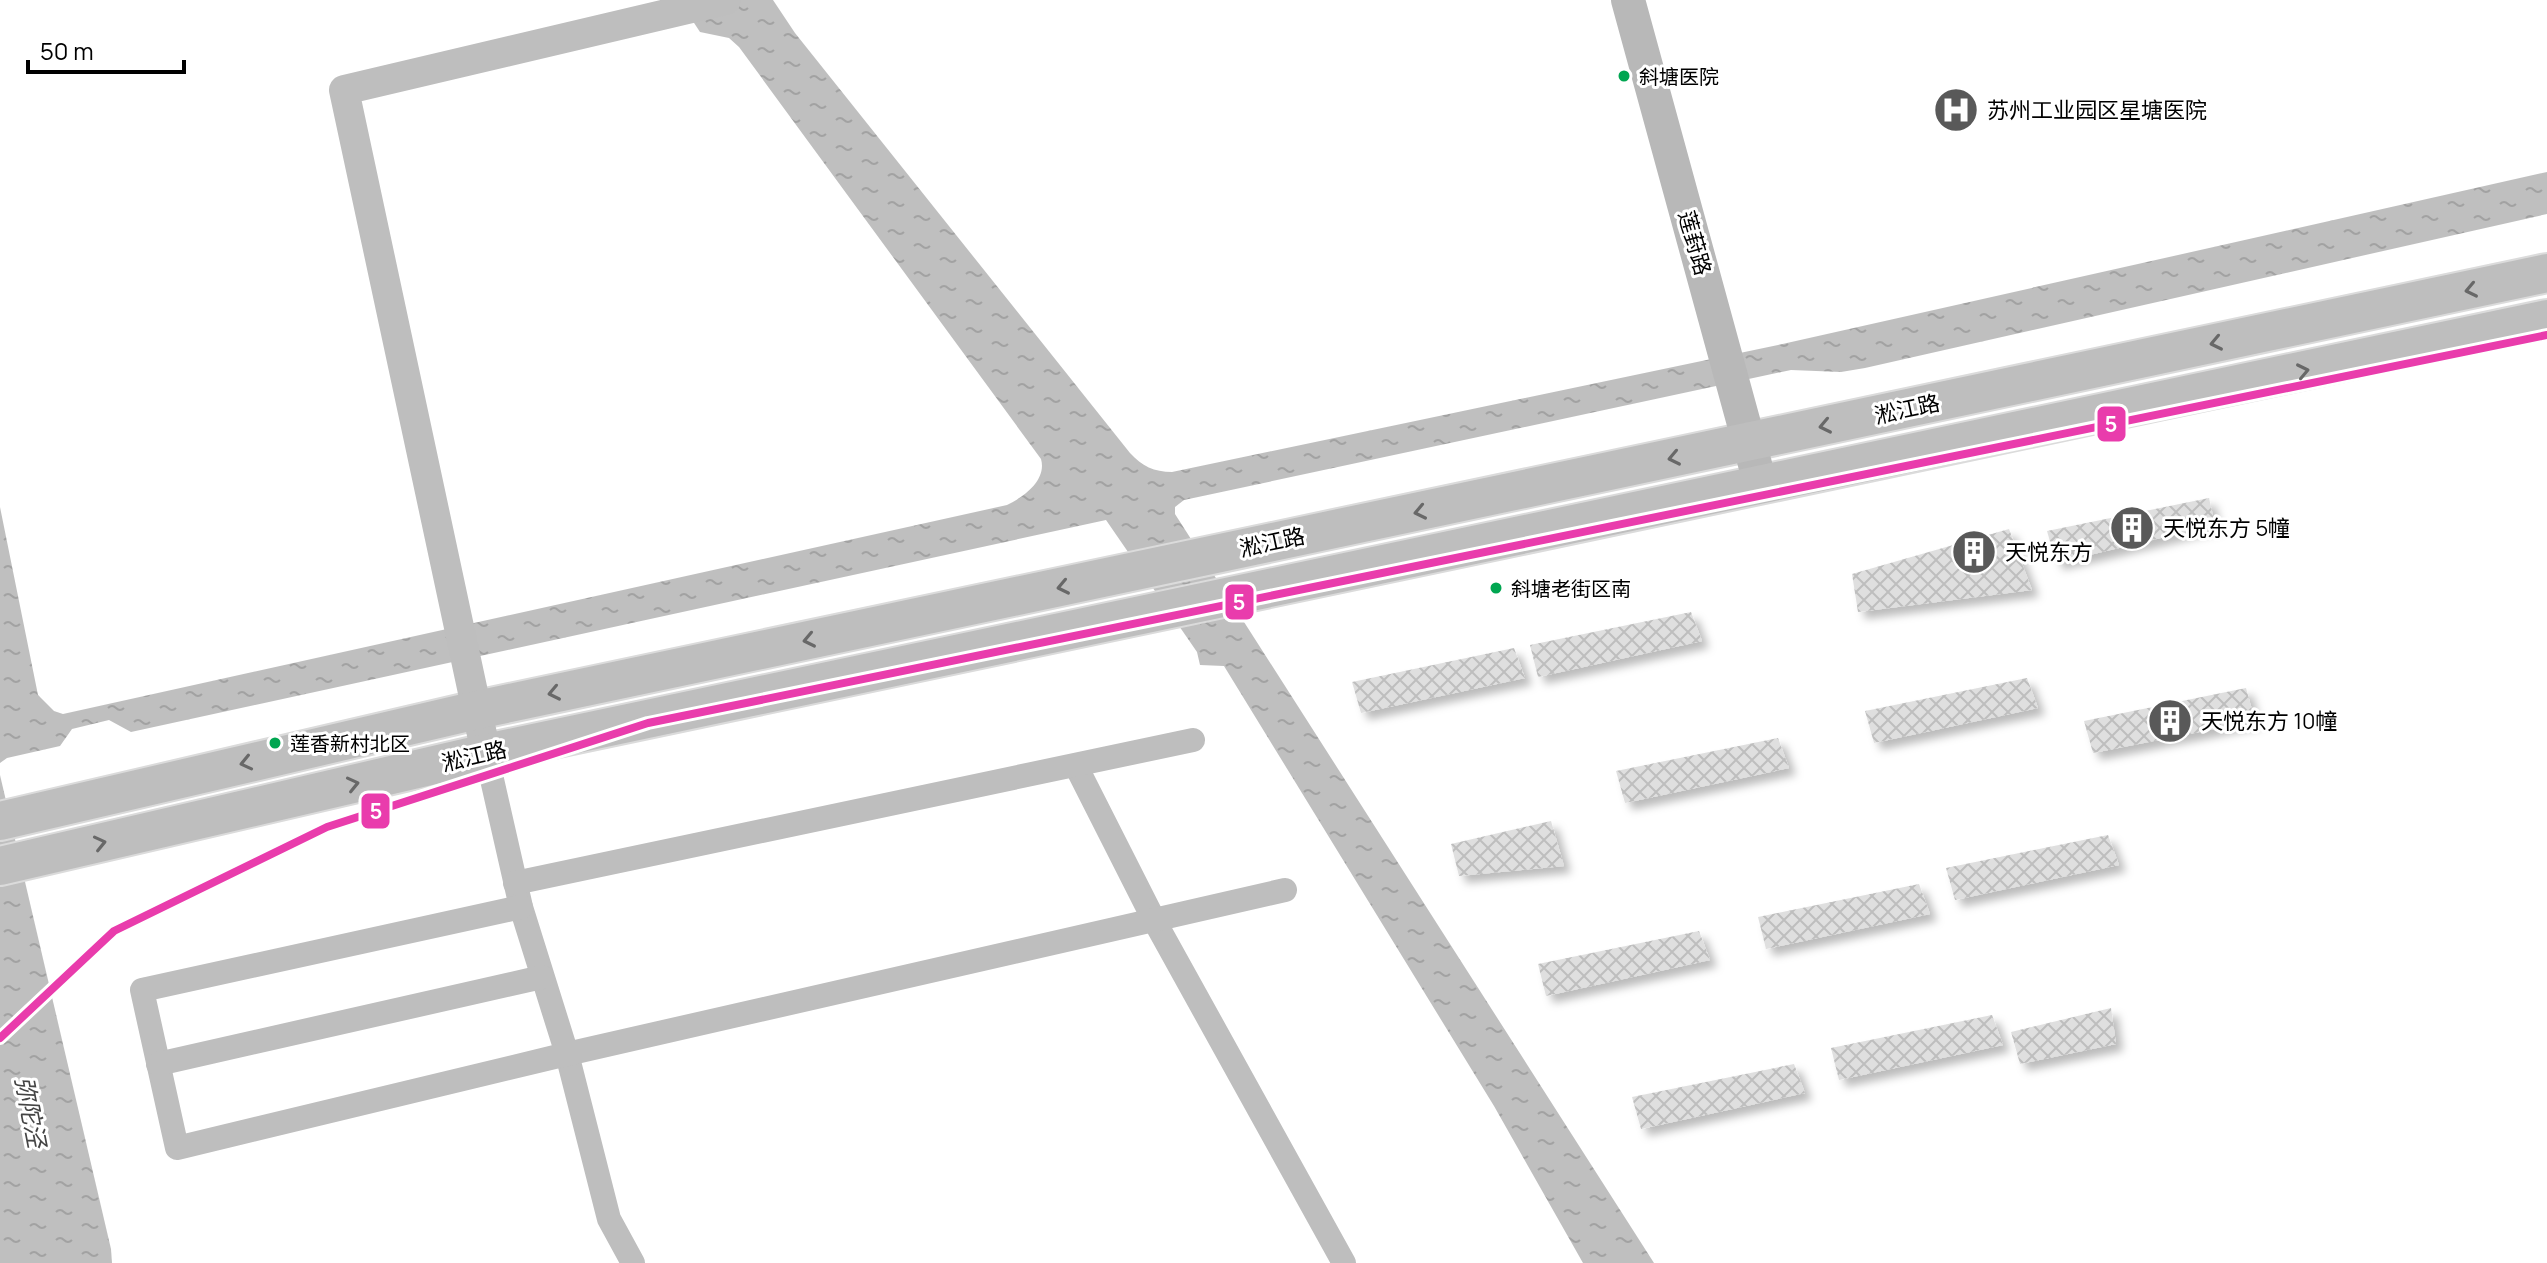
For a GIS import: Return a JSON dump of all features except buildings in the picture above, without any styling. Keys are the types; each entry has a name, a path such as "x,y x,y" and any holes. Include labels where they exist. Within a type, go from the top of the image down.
{"main road":[{"name":"莲葑路","path":"1628,0 1761,486"},
{"name":"淞江路","path":"7,819 477,710 2547,273"},
{"name":"淞江路","path":"12,864 486,753 2547,319"}],"street":[{"path":"633,1263 609,1219 567,1054 515,883 344,90 726,0"},
{"path":"515,883 1193,740"},
{"path":"1076,766 1154,920 1344,1263"},
{"path":"521,907 142,990 177,1148 567,1054 1285,890"},
{"path":"158,1064 542,977"}],"water":[{"path":"679,0 773,0 795,33 1130,453 1149,467 1166,472 1778,345 2547,172 2547,214 1865,368 1841,372 1791,370 1184,500 1175,507 1175,514 1654,1263 1583,1263 1494,1106 1224,666 1200,665 1197,652 1106,520 131,732 109,720 72,729 60,746 7,758 0,763 0,507 38,695 54,711 63,714 1007,505 1033,487 1041,474 1041,459 739,47 729,38 700,32"},
{"name":"弥陀泾","path":"0,775 111,1249 112,1263 0,1263"}],"transit line":[{"name":"5","path":"0,1038 114,931 327,827 648,723 2547,335"}],"place":[{"name":"斜塘医院","path":"1624,76"},
{"name":"苏州工业园区星塘医院","path":"1956,110"},
{"name":"天悦东方 5幢","path":"2132,528"},
{"name":"天悦东方","path":"1974,552"},
{"name":"斜塘老街区南","path":"1496,588"},
{"name":"天悦东方 10幢","path":"2170,721"},
{"name":"莲香新村北区","path":"275,743"}]}
